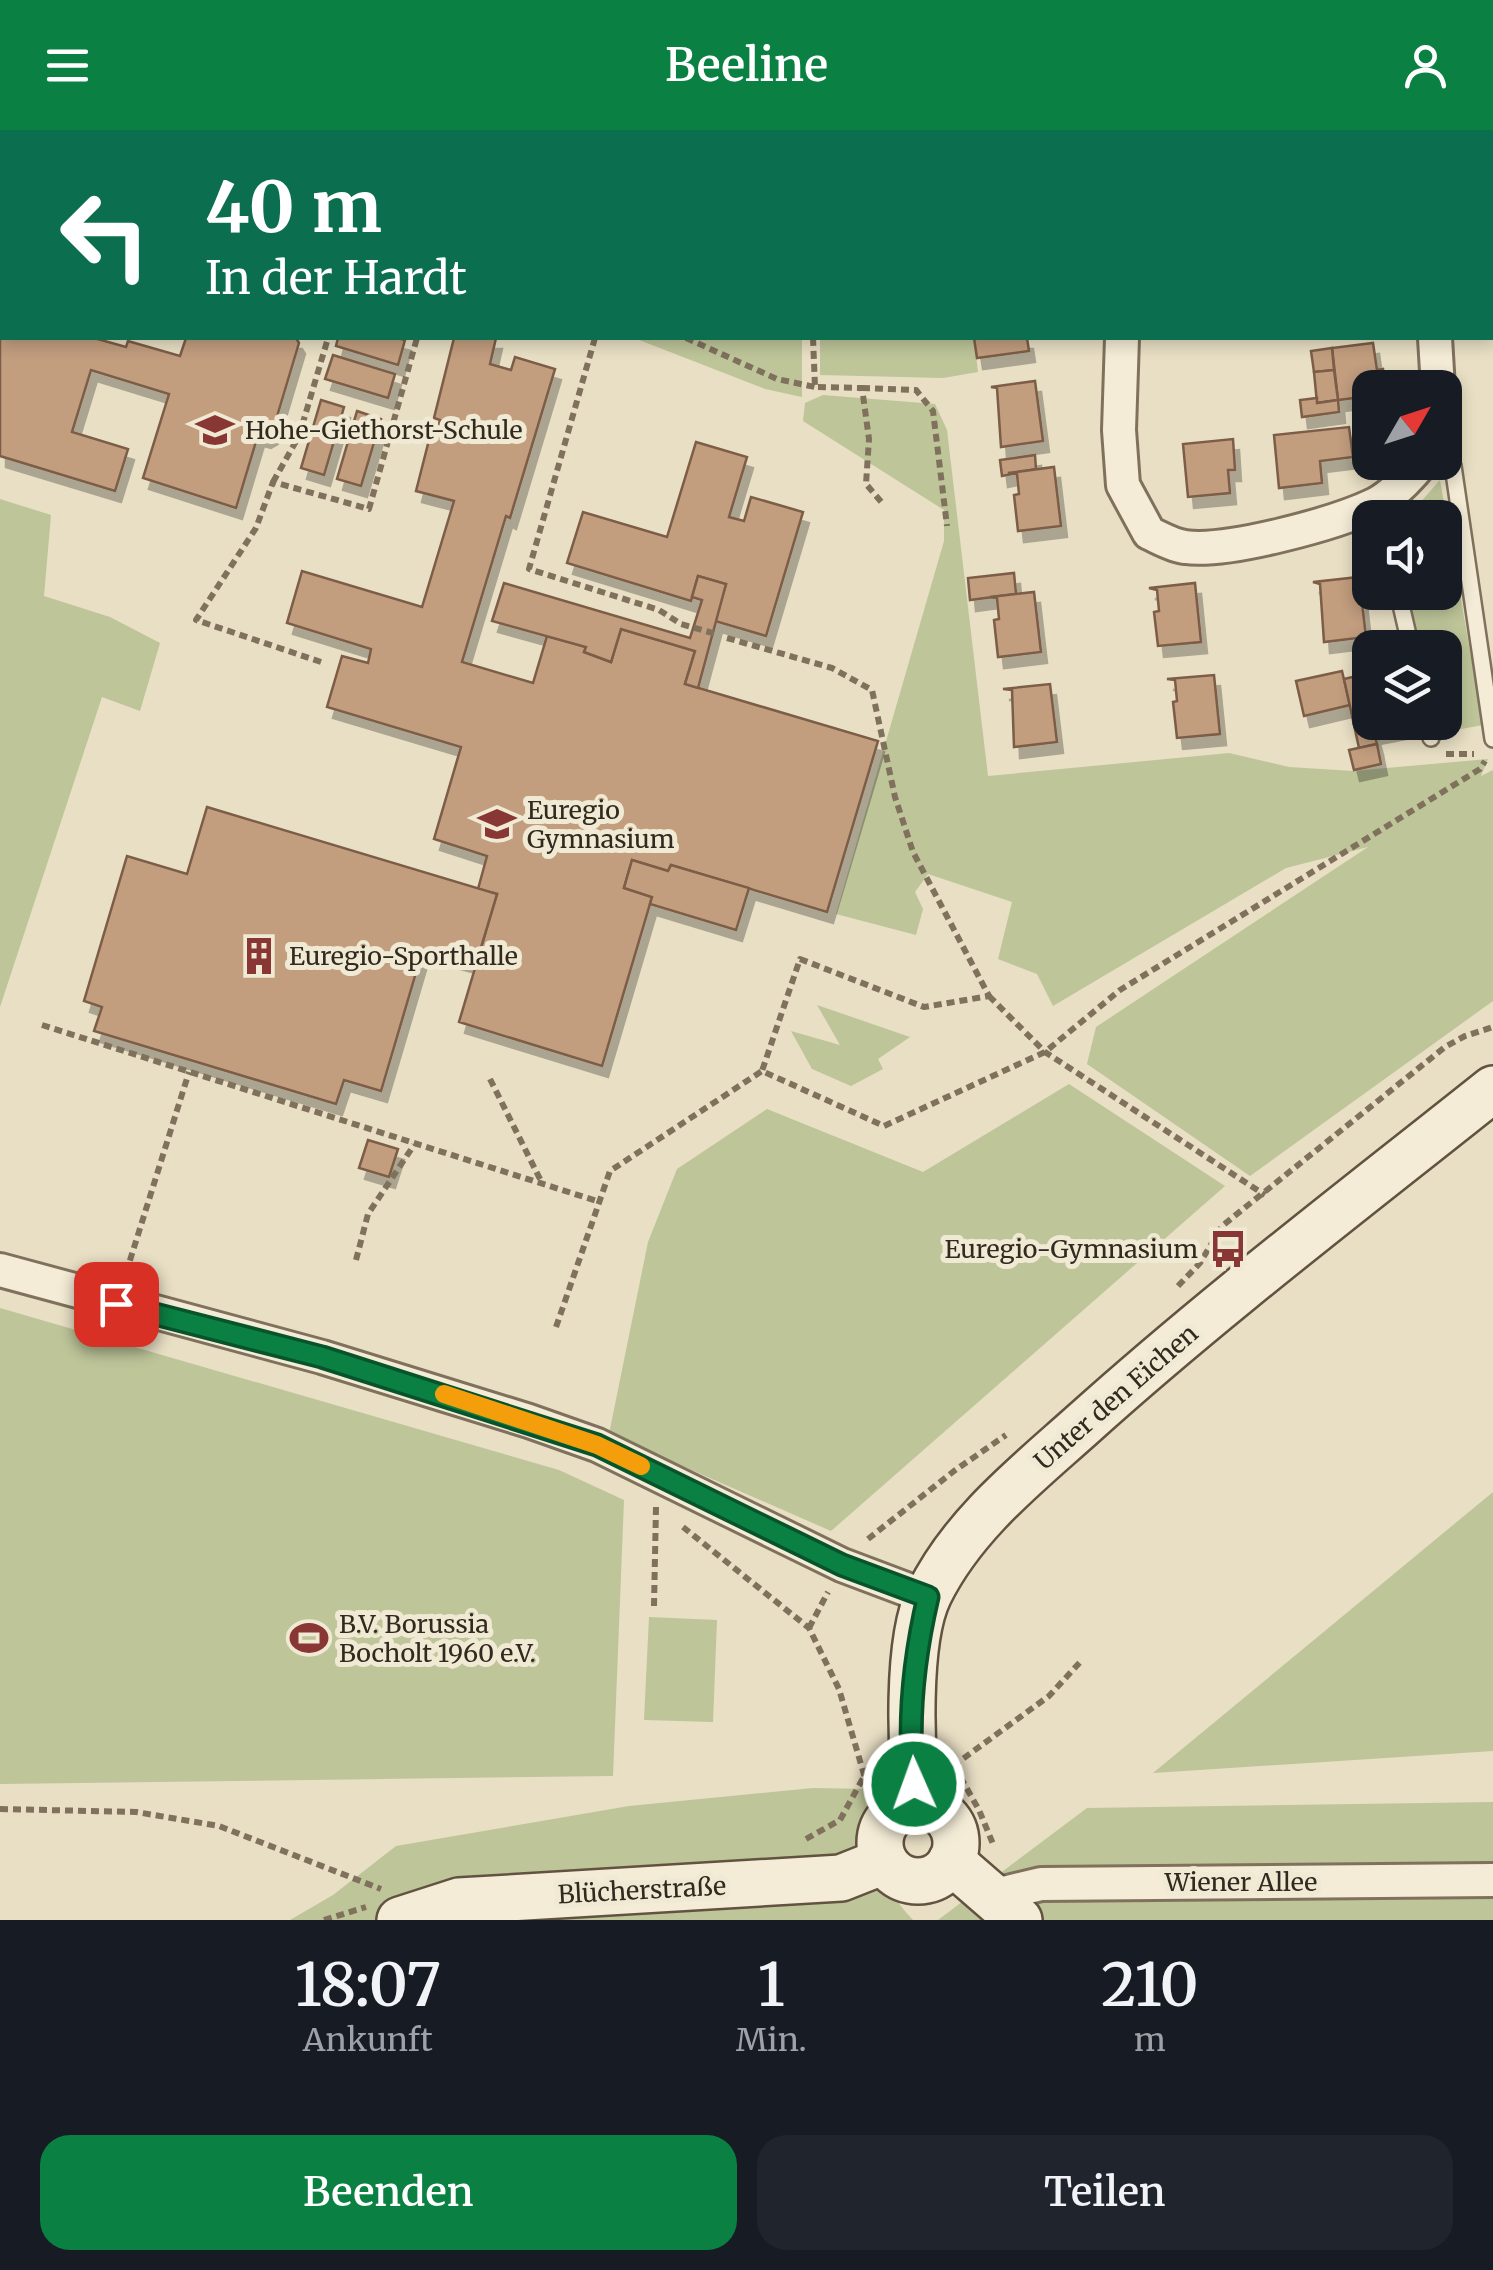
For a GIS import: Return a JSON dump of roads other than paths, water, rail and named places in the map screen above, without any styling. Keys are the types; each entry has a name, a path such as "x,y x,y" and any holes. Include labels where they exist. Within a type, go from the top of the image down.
{"street":[{"path":"1122,340 1119,430 1123,485 1149,534 1184,548 1227,545 1352,516"},
{"path":"1435,340 1437,370"},
{"path":"1388,500 1407,480"},
{"name":"Unter den Eichen","path":"917,1805 912,1764 916,1652 928,1597 954,1554 996,1502 1105,1404 1493,1088"},
{"path":"0,1270 322,1357 563,1432 842,1565 928,1597"},
{"path":"917,1805 934,1809 948,1821 956,1849 937,1876 912,1880 900,1876 884,1860 880,1837 884,1825 904,1808 917,1805"},
{"name":"Blücherstraße","path":"391,1905 841,1878 884,1860"},
{"path":"951,1861 1005,1908"},
{"name":"Wiener Allee","path":"1005,1908 1041,1884 1493,1880"}],"lane":[{"path":"1456,480 1492,749"}],"place":[{"name":"Hohe-Giethorst-Schule","path":"215,430"},
{"name":"Euregio Gymnasium","path":"497,824"},
{"name":"Euregio-Sporthalle","path":"259,956"},
{"name":"Euregio-Gymnasium","path":"1228,1249"},
{"name":"B.V. Borussia Bocholt 1960 e.V.","path":"309,1638"}]}
